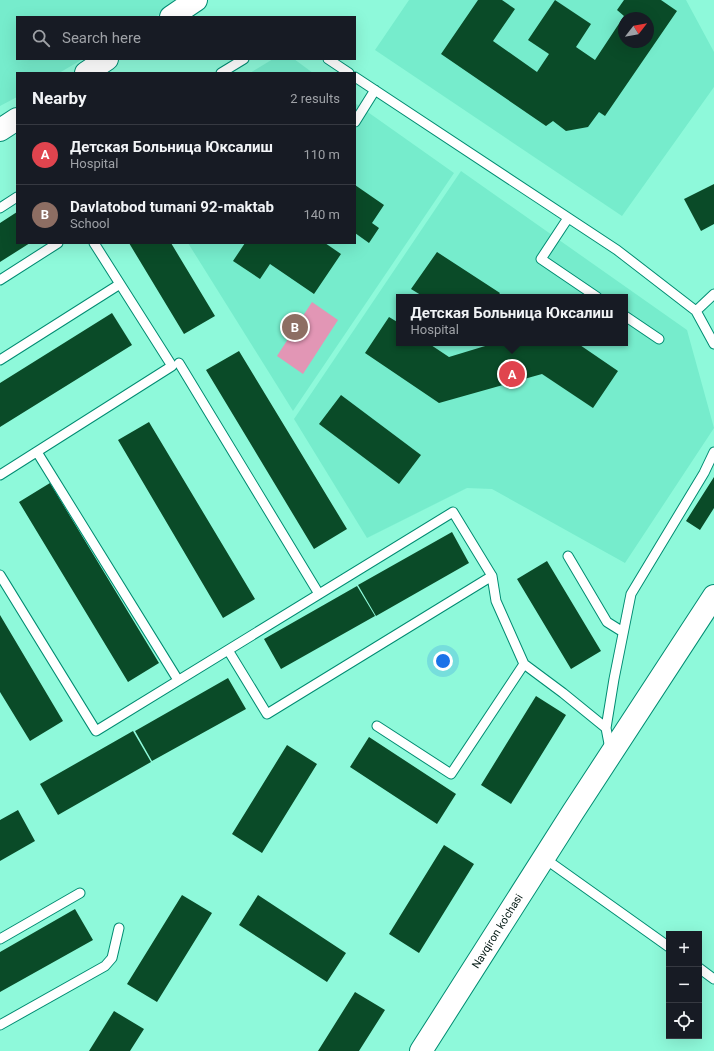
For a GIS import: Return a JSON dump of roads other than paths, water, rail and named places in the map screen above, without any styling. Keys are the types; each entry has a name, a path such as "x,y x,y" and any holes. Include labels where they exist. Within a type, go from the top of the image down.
{"main road":[{"path":"88,72 106,60"},
{"path":"0,130 16,120"},
{"name":"Navqiron ko'chasi","path":"421,1051 573,812 714,596"}],"lane":[{"path":"223,72 242,60"},
{"path":"330,60 348,72"},
{"path":"356,78 617,250 696,311 714,344"},
{"path":"356,120 375,90"},
{"path":"0,208 16,198"},
{"path":"568,218 541,259 593,294"},
{"path":"0,280 56,244"},
{"path":"0,475 172,366 95,244"},
{"path":"0,360 120,284"},
{"path":"696,311 714,294"},
{"path":"628,318 659,339"},
{"path":"179,363 319,594"},
{"path":"37,452 178,680"},
{"path":"611,754 606,728 631,594 704,473 714,452"},
{"path":"0,575 96,731 453,512 492,576 496,601 524,664 606,728"},
{"path":"568,556 607,622 623,632"},
{"path":"228,650 267,714 492,576"},
{"path":"377,726 451,774 524,664"},
{"path":"544,858 666,945"},
{"path":"0,939 80,893"},
{"path":"0,1025 105,966 112,958 119,928"},
{"path":"702,970 714,979"}],"place":[{"name":"Davlatobod tumani 92-maktab","path":"295,327"},
{"name":"Детская Больница Юксалиш","path":"512,374"}]}
